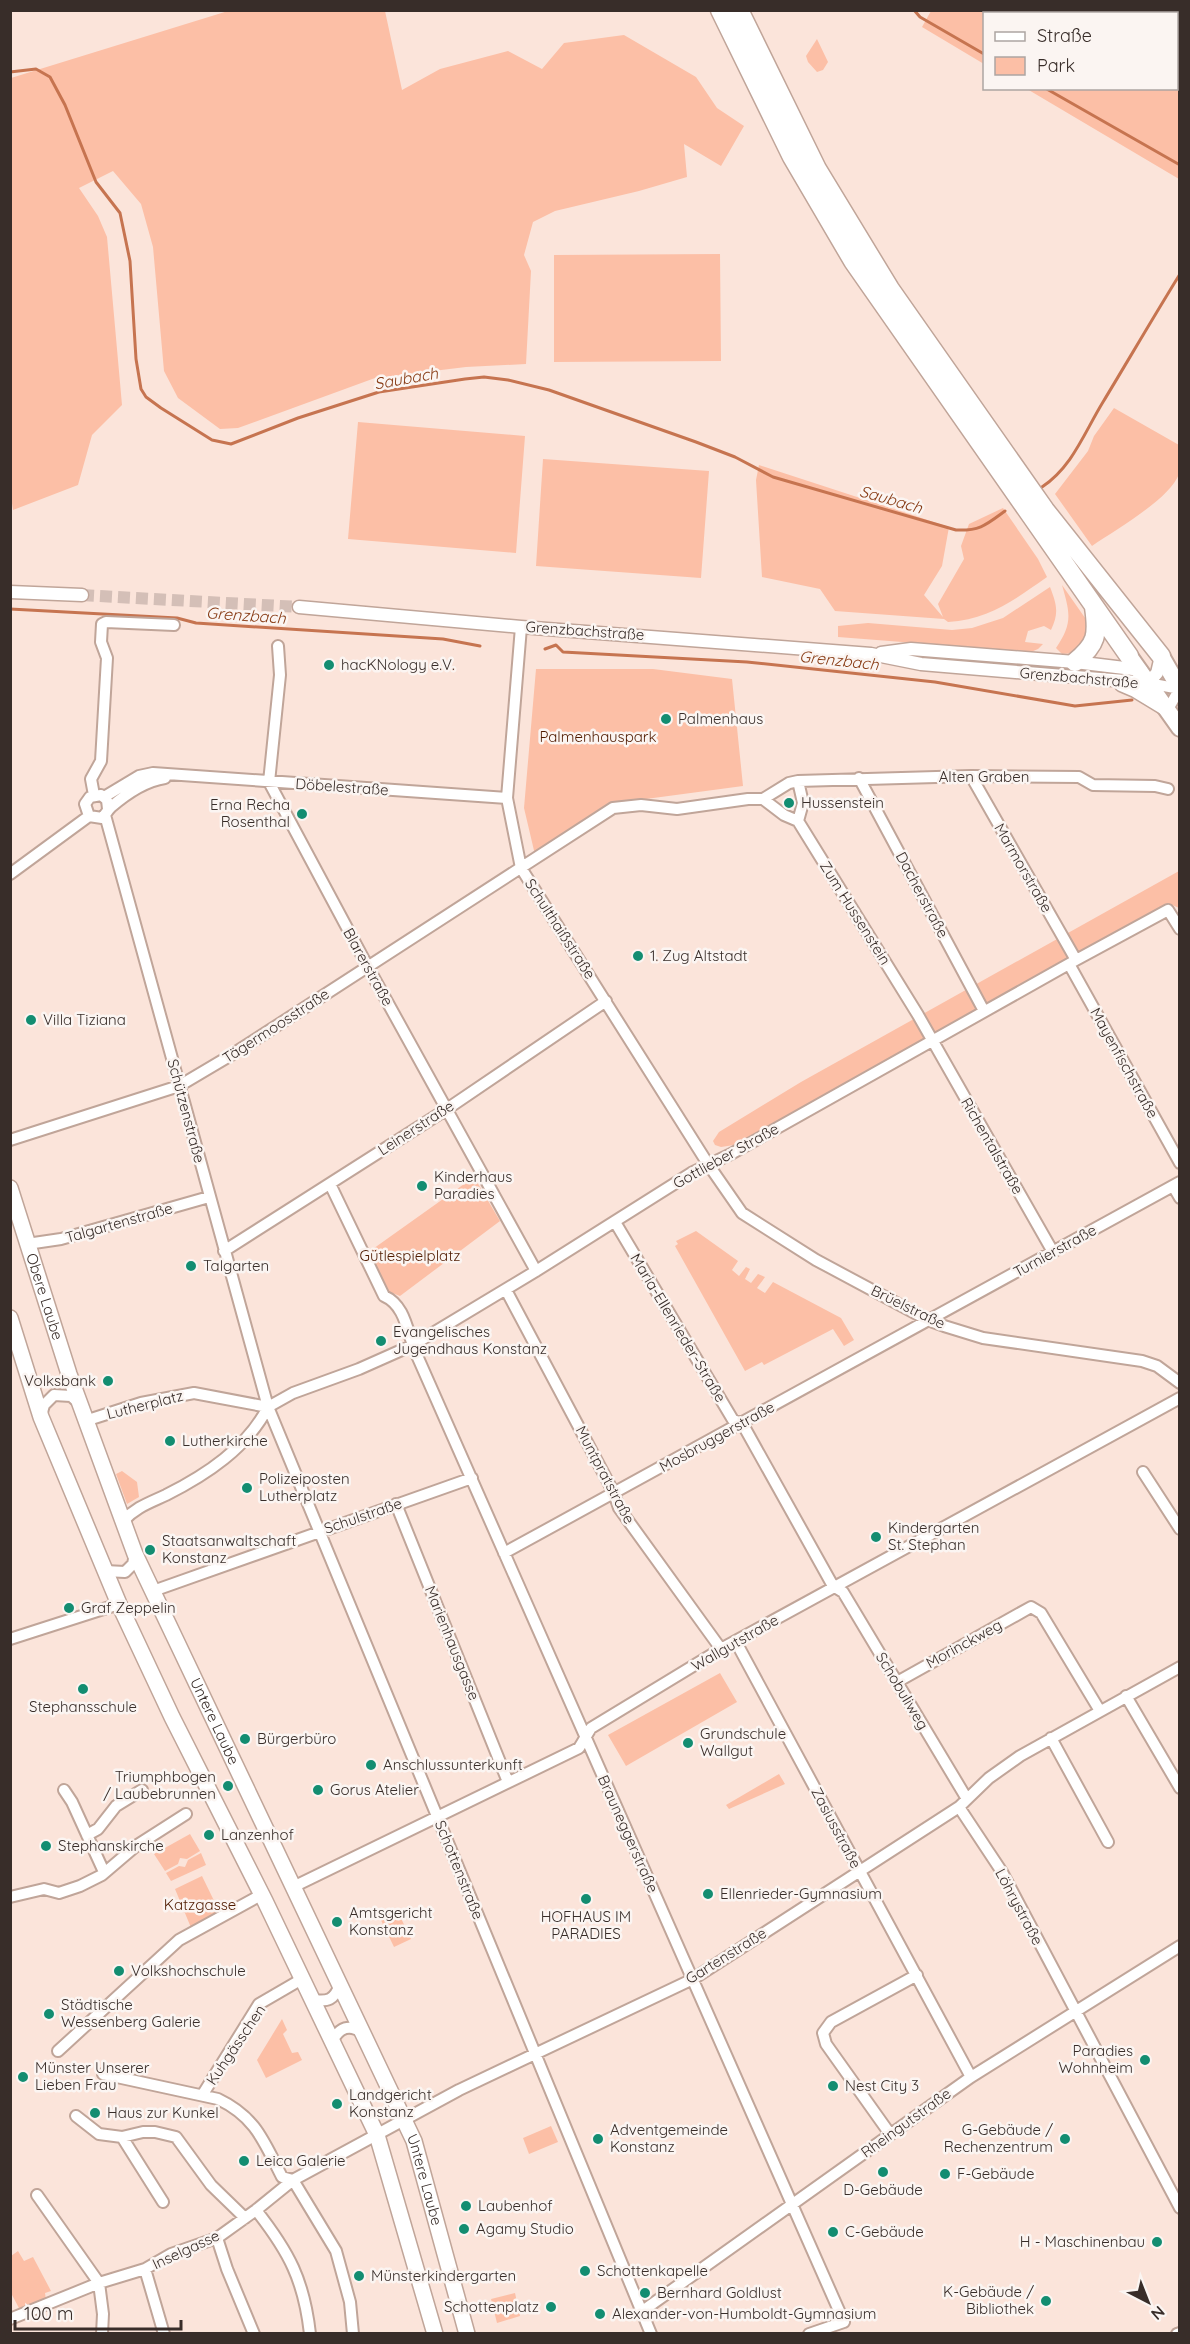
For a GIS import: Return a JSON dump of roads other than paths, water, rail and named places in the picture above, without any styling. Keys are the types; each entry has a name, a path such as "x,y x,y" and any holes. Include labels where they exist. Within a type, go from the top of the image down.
{"highway":[{"path":"720,10 792,157 853,261 1093,606 1164,677"},
{"path":"739,10 813,162 885,281 1164,677"},
{"path":"1075,662 1090,648 1095,639 1093,606"}],"main road":[{"path":"1164,677 1167,711 1179,728"},
{"name":"Obere Laube","path":"10,1188 85,1421 123,1521"},
{"path":"10,1318 41,1417"},
{"name":"Untere Laube","path":"41,1417 119,1604 377,2135 435,2334"},
{"name":"Untere Laube","path":"123,1521 135,1554 414,2141 467,2334"}],"street":[{"path":"10,592 82,595"},
{"name":"Grenzbachstraße","path":"299,607 871,654 921,664 1108,681 1164,677"},
{"path":"89,816 97,819 107,812 91,779 101,761 107,658 100,642 102,624 106,622 174,625"},
{"name":"Schulthaißstraße","path":"521,627 507,798 521,868 708,1164"},
{"path":"269,782 280,675 278,645"},
{"name":"Grenzbachstraße","path":"871,654 911,649 1075,662 1164,677"},
{"path":"1164,677 1167,711"},
{"path":"1108,681 1135,691 1167,711"},
{"name":"Döbelestraße","path":"99,796 139,776 153,773 507,798"},
{"name":"Döbelestraße","path":"107,812 135,790 154,780 177,776"},
{"name":"Alten Graben","path":"521,868 613,808 641,805 677,809 763,799 789,783 798,781 971,776 1079,777 1093,785 1155,786 1168,789"},
{"name":"Marmorstraße","path":"971,776 1072,962"},
{"name":"Dacherstraße","path":"859,778 984,1011"},
{"path":"798,781 803,803 798,821"},
{"name":"Blarerstraße","path":"269,782 536,1271"},
{"path":"89,816 85,804 99,796"},
{"name":"Zum Hussenstein","path":"763,799 798,821 932,1041"},
{"name":"Schützenstraße","path":"107,812 267,1407"},
{"path":"10,874 89,816"},
{"name":"Tägermoosstraße","path":"10,1140 179,1086 233,1054 521,868"},
{"name":"Gottlieber Straße","path":"267,1407 293,1393 359,1369 413,1345 708,1164 731,1154 1168,910 1178,924"},
{"name":"Mayenfischstraße","path":"1072,962 1179,1163"},
{"name":"Leinerstraße","path":"224,1251 447,1109 606,1001"},
{"name":"Richentalstraße","path":"932,1041 1053,1252"},
{"name":"Brüelstraße","path":"708,1164 741,1213 751,1221 816,1260 930,1321 983,1338 1142,1361 1158,1366 1179,1383"},
{"name":"Brauneggerstraße","path":"330,1184 384,1296 394,1301 410,1333 413,1345 585,1738 844,2322 809,2334"},
{"path":"1176,1184 1179,1198"},
{"name":"Turnierstraße","path":"930,1321 1176,1184"},
{"name":"Talgartenstraße","path":"27,1244 61,1239 209,1197"},
{"name":"Maria-Ellenrieder-Straße","path":"615,1222 733,1420 742,1423 833,1587"},
{"name":"Muntpratstraße","path":"506,1290 614,1493 619,1508 721,1649"},
{"name":"Mosbruggerstraße","path":"504,1552 930,1321"},
{"name":"Lutherplatz","path":"85,1421 141,1403 194,1393 267,1407"},
{"path":"41,1417 44,1406 54,1395 71,1396 79,1403"},
{"name":"Wallgutstraße","path":"293,1887 579,1748 591,1728 721,1649 1179,1398"},
{"path":"123,1521 141,1504 180,1487 210,1470 232,1452 260,1422 267,1407"},
{"name":"Schottenstraße","path":"267,1407 651,2334"},
{"path":"1143,1472 1179,1529"},
{"name":"Schulstraße","path":"153,1591 472,1478"},
{"name":"Marienhausgasse","path":"396,1504 508,1782"},
{"path":"105,1571 124,1572 133,1564 135,1554"},
{"name":"Schobuliweg","path":"833,1587 843,1592 897,1682 963,1803"},
{"path":"10,1640 119,1604"},
{"name":"Morinckweg","path":"897,1682 1031,1607 1041,1613 1100,1711"},
{"name":"Zasiusstraße","path":"736,1642 971,2077"},
{"name":"Gartenstraße","path":"377,2135 459,2090 693,1979 963,1803 989,1778 1020,1756 1179,1667"},
{"path":"1126,1696 1179,1788"},
{"path":"1051,1738 1108,1842"},
{"path":"64,1790 104,1872"},
{"path":"87,1835 98,1829 116,1806 142,1790"},
{"name":"Löhrystraße","path":"963,1803 1002,1872 1179,2208"},
{"path":"10,1897 44,1889 59,1893 80,1886 104,1872 136,1846 186,1814"},
{"path":"58,2051 179,1940 261,1894"},
{"name":"Rheingutstraße","path":"642,2312 971,2077 1179,1946"},
{"path":"890,2134 826,2044 824,2033 831,2022 917,1975"},
{"name":"Kuhgässchen","path":"203,2094 259,2004 302,1979"},
{"path":"313,2000 331,2000 337,1994 340,1985"},
{"path":"332,2041 340,2030 345,2028 354,2027 363,2032"},
{"path":"103,2074 203,2094 235,2107 257,2128 282,2177 292,2180 336,2251 350,2302 353,2334"},
{"path":"76,2116 99,2134 122,2137 155,2132 176,2137 212,2185 245,2218"},
{"name":"Inselgasse","path":"10,2319 99,2283 145,2269 171,2254 217,2238 292,2180 377,2135"},
{"path":"122,2137 163,2202"},
{"path":"37,2195 99,2283 103,2314 102,2334"},
{"path":"256,2210 283,2245 300,2281 310,2334"},
{"path":"217,2238 227,2269 254,2334"},
{"path":"145,2269 164,2334"}],"waterway":[{"path":"914,10 920,17 983,53"},
{"name":"Saubach","path":"10,72 36,69 50,77 65,105 96,182 120,213 130,261 136,359 141,389 146,397 161,408 212,440 231,444 298,418 379,392 484,377 549,390 735,457 773,477 956,530 982,526 1005,511"},
{"path":"1049,90 1180,165"},
{"name":"Saubach","path":"1042,487 1053,479 1070,459 1180,274"},
{"name":"Grenzbach","path":"10,609 177,618 196,623 443,639 480,646"},
{"name":"Grenzbach","path":"545,649 556,645 563,652 747,662 935,682 1075,706 1132,700"}],"tunnel":[{"path":"82,595 299,607"}],"place":[{"name":"hacKNology e.V.","path":"329,665"},
{"name":"Palmenhaus","path":"666,719"},
{"name":"Hussenstein","path":"789,803"},
{"name":"Erna Recha Rosenthal","path":"302,814"},
{"name":"1. Zug Altstadt","path":"638,956"},
{"name":"Villa Tiziana","path":"31,1020"},
{"name":"Kinderhaus Paradies","path":"422,1186"},
{"name":"Talgarten","path":"191,1266"},
{"name":"Evangelisches Jugendhaus Konstanz","path":"381,1341"},
{"name":"Volksbank","path":"108,1381"},
{"name":"Lutherkirche","path":"170,1441"},
{"name":"Polizeiposten Lutherplatz","path":"247,1488"},
{"name":"Kindergarten St. Stephan","path":"876,1537"},
{"name":"Staatsanwaltschaft Konstanz","path":"150,1550"},
{"name":"Graf Zeppelin","path":"69,1608"},
{"name":"Stephansschule","path":"83,1689"},
{"name":"Bürgerbüro","path":"245,1739"},
{"name":"Grundschule Wallgut","path":"688,1743"},
{"name":"Anschlussunterkunft","path":"371,1765"},
{"name":"Triumphbogen / Laubebrunnen","path":"228,1786"},
{"name":"Gorus Atelier","path":"318,1790"},
{"name":"Lanzenhof","path":"209,1835"},
{"name":"Stephanskirche","path":"46,1846"},
{"name":"Ellenrieder-Gymnasium","path":"708,1894"},
{"name":"HOFHAUS IM PARADIES","path":"586,1899"},
{"name":"Amtsgericht Konstanz","path":"337,1922"},
{"name":"Volkshochschule","path":"119,1971"},
{"name":"Städtische Wessenberg Galerie","path":"49,2014"},
{"name":"Paradies Wohnheim","path":"1145,2060"},
{"name":"Münster Unserer Lieben Frau","path":"23,2077"},
{"name":"Nest City 3","path":"833,2086"},
{"name":"Landgericht Konstanz","path":"337,2104"},
{"name":"Haus zur Kunkel","path":"95,2113"},
{"name":"Adventgemeinde Konstanz","path":"598,2139"},
{"name":"G-Gebäude / Rechenzentrum","path":"1065,2139"},
{"name":"Leica Galerie","path":"244,2161"},
{"name":"D-Gebäude","path":"883,2172"},
{"name":"F-Gebäude","path":"945,2174"},
{"name":"Laubenhof","path":"466,2206"},
{"name":"Agamy Studio","path":"464,2229"},
{"name":"C-Gebäude","path":"833,2232"},
{"name":"H - Maschinenbau","path":"1157,2242"},
{"name":"Schottenkapelle","path":"585,2271"},
{"name":"Münsterkindergarten","path":"359,2276"},
{"name":"Bernhard Goldlust","path":"645,2293"},
{"name":"K-Gebäude / Bibliothek","path":"1046,2301"},
{"name":"Schottenplatz","path":"551,2307"},
{"name":"Alexander-von-Humboldt-Gymnasium","path":"600,2314"}],"park label":[{"name":"Palmenhauspark","path":"598,737"},
{"name":"Gütlespielplatz","path":"410,1256"},
{"name":"Katzgasse","path":"200,1905"}]}
